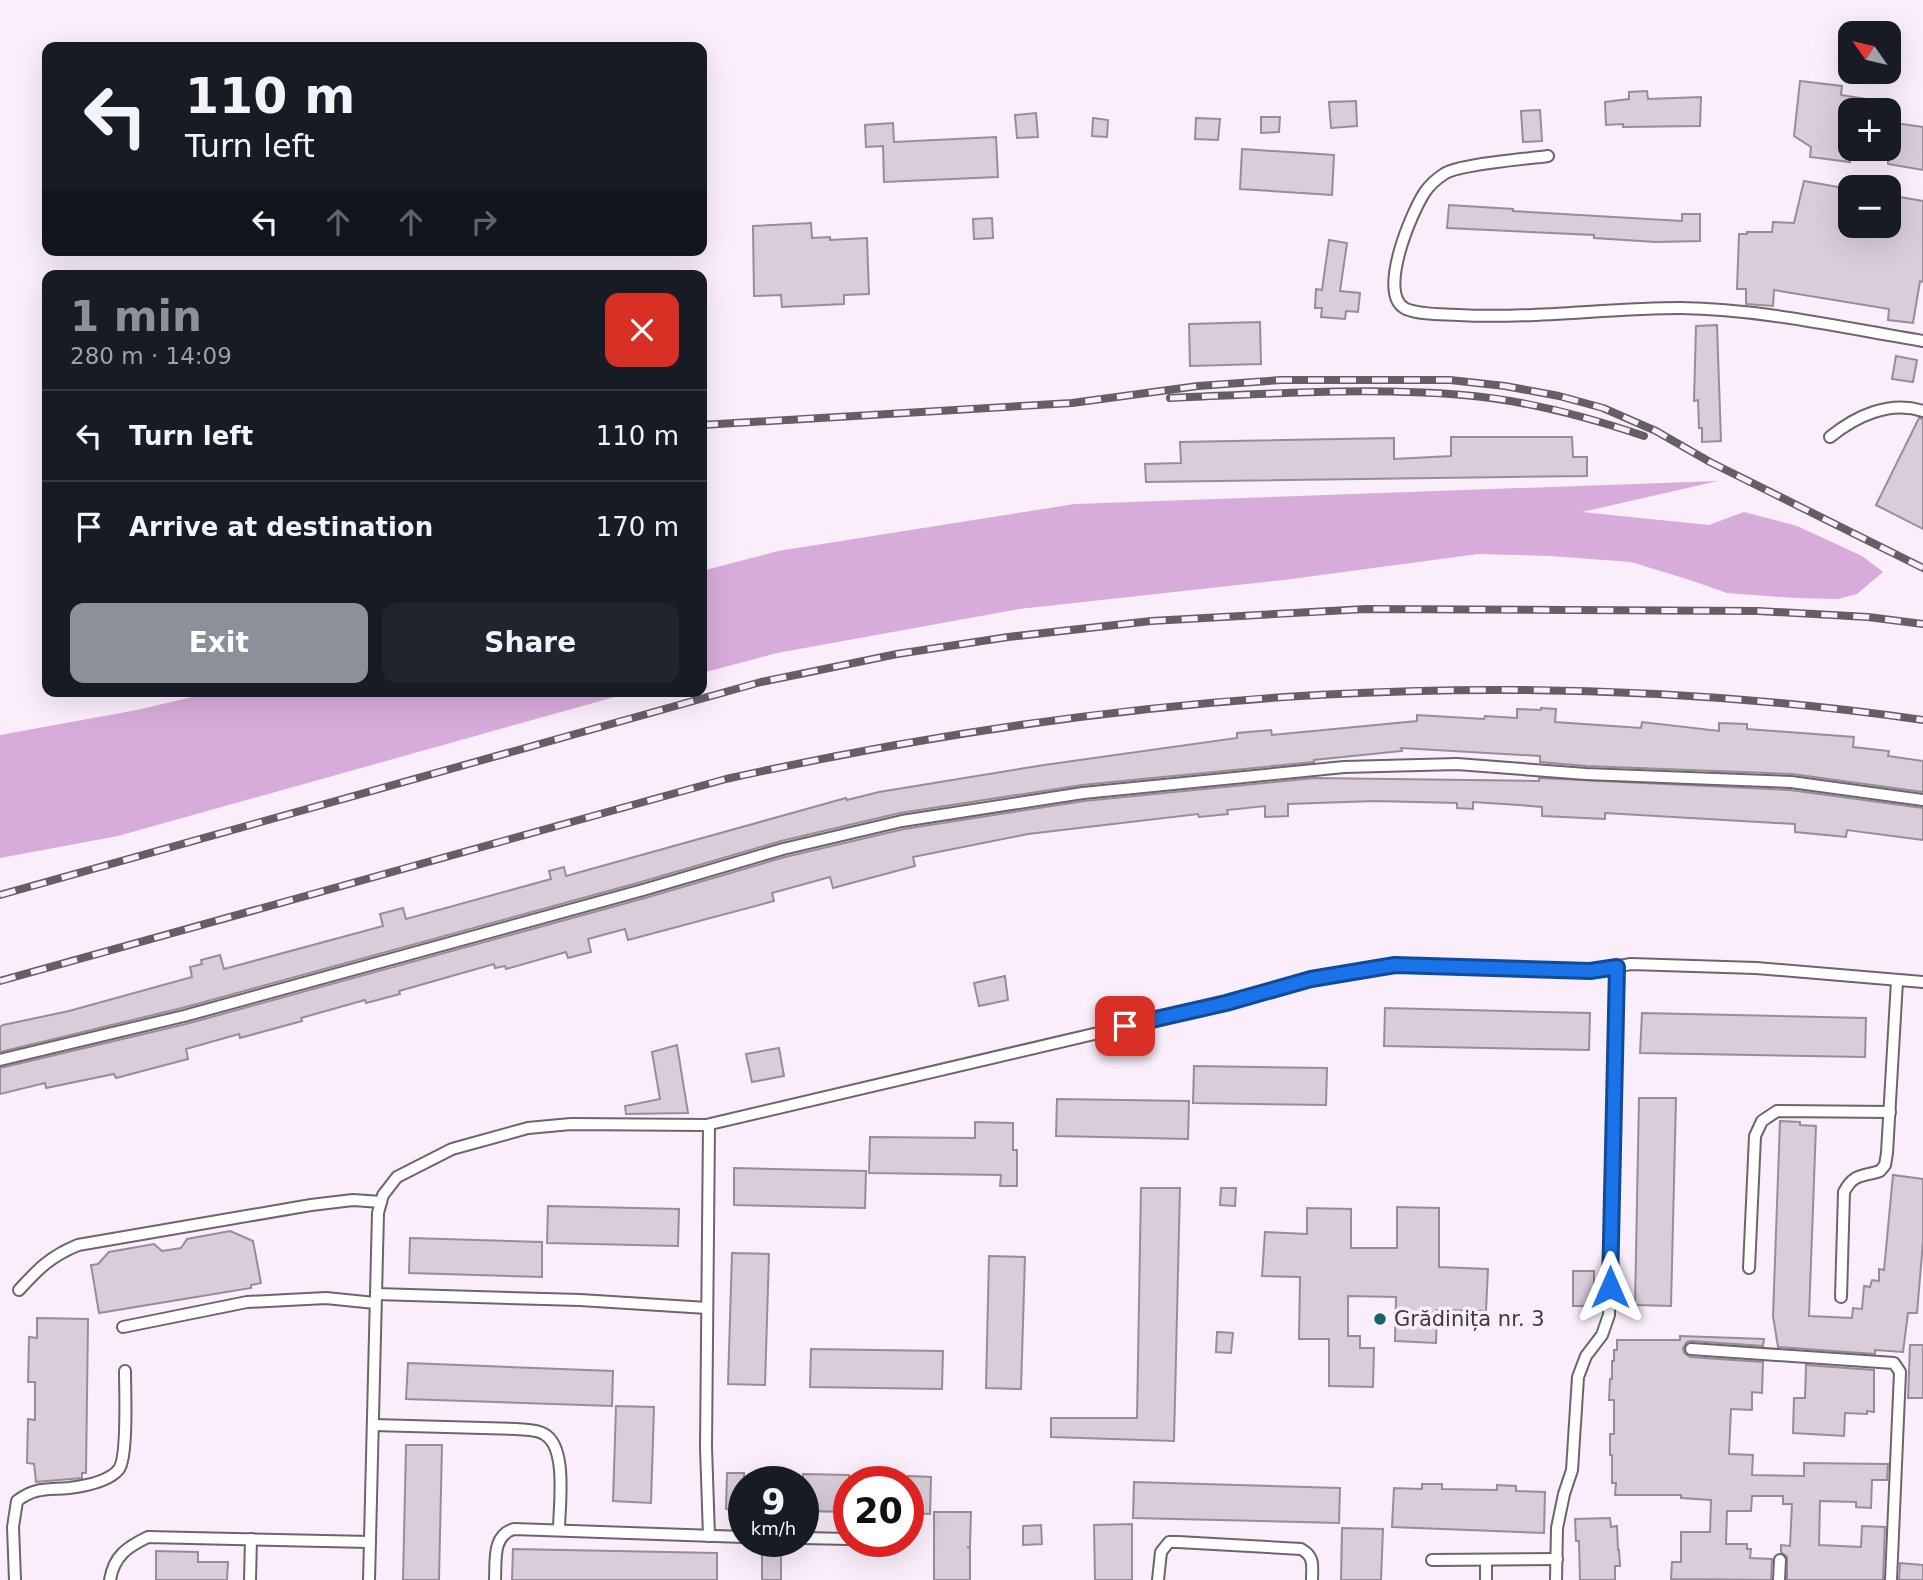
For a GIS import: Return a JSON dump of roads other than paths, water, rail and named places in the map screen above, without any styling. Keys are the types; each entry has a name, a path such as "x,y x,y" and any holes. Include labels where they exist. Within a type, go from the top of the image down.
{"lane":[{"path":"1548,156 1446,172 1426,190 1406,231 1395,270 1394,293 1405,309 1485,316 1681,308 1727,311 1923,341"},
{"path":"1830,437 1844,425 1892,406 1923,411"},
{"path":"0,1060 184,1016 783,849 902,821 1083,793 1344,767 1457,764 1586,774 1791,782 1923,800"},
{"path":"369,1580 378,1213 383,1195 397,1177 452,1149 528,1128 570,1124 709,1125 1226,1003 1311,979 1395,965 1590,971 1631,964 1756,968 1923,982"},
{"path":"1556,1580 1557,1528 1574,1456 1578,1377 1586,1356 1607,1326 1609,1315 1617,967"},
{"path":"1841,1297 1844,1192 1850,1181 1861,1175 1880,1171 1885,1165 1896,981"},
{"path":"1749,1268 1755,1136 1762,1121 1777,1111 1890,1112"},
{"path":"709,1125 706,1489 709,1536"},
{"path":"19,1290 41,1266 57,1254 78,1245 311,1205 353,1200 381,1202"},
{"path":"123,1327 247,1302 326,1298 580,1300 707,1308"},
{"path":"1691,1349 1894,1363 1900,1372 1891,1580"},
{"path":"15,1580 13,1527 17,1501 29,1491 72,1488 107,1479 121,1467 125,1371"},
{"path":"373,1425 516,1429 544,1434 558,1450 560,1462 559,1531"},
{"path":"495,1580 498,1541 507,1531 514,1529 728,1537"},
{"path":"110,1580 112,1567 120,1554 148,1537 370,1542"},
{"path":"250,1580 251,1539"},
{"path":"1158,1580 1161,1552 1169,1542 1301,1549 1311,1556 1313,1561 1312,1580"},
{"path":"1432,1560 1557,1559"},
{"path":"1486,1560 1486,1580"},
{"path":"1779,1580 1780,1560"}],"railway":[{"path":"707,425 1072,403 1198,386 1281,380 1450,380 1505,386 1603,408 1656,431 1710,462 1923,568"},
{"path":"1170,398 1353,391 1463,395 1555,410 1644,436"},
{"path":"0,895 761,682 897,654 1008,637 1151,621 1366,609 1758,611 1868,617 1923,624"},
{"path":"0,981 726,779 875,749 1024,724 1173,706 1322,695 1471,690 1621,692 1772,702 1923,720"}],"place":[{"name":"Grădinița nr. 3","path":"1380,1319"}]}
